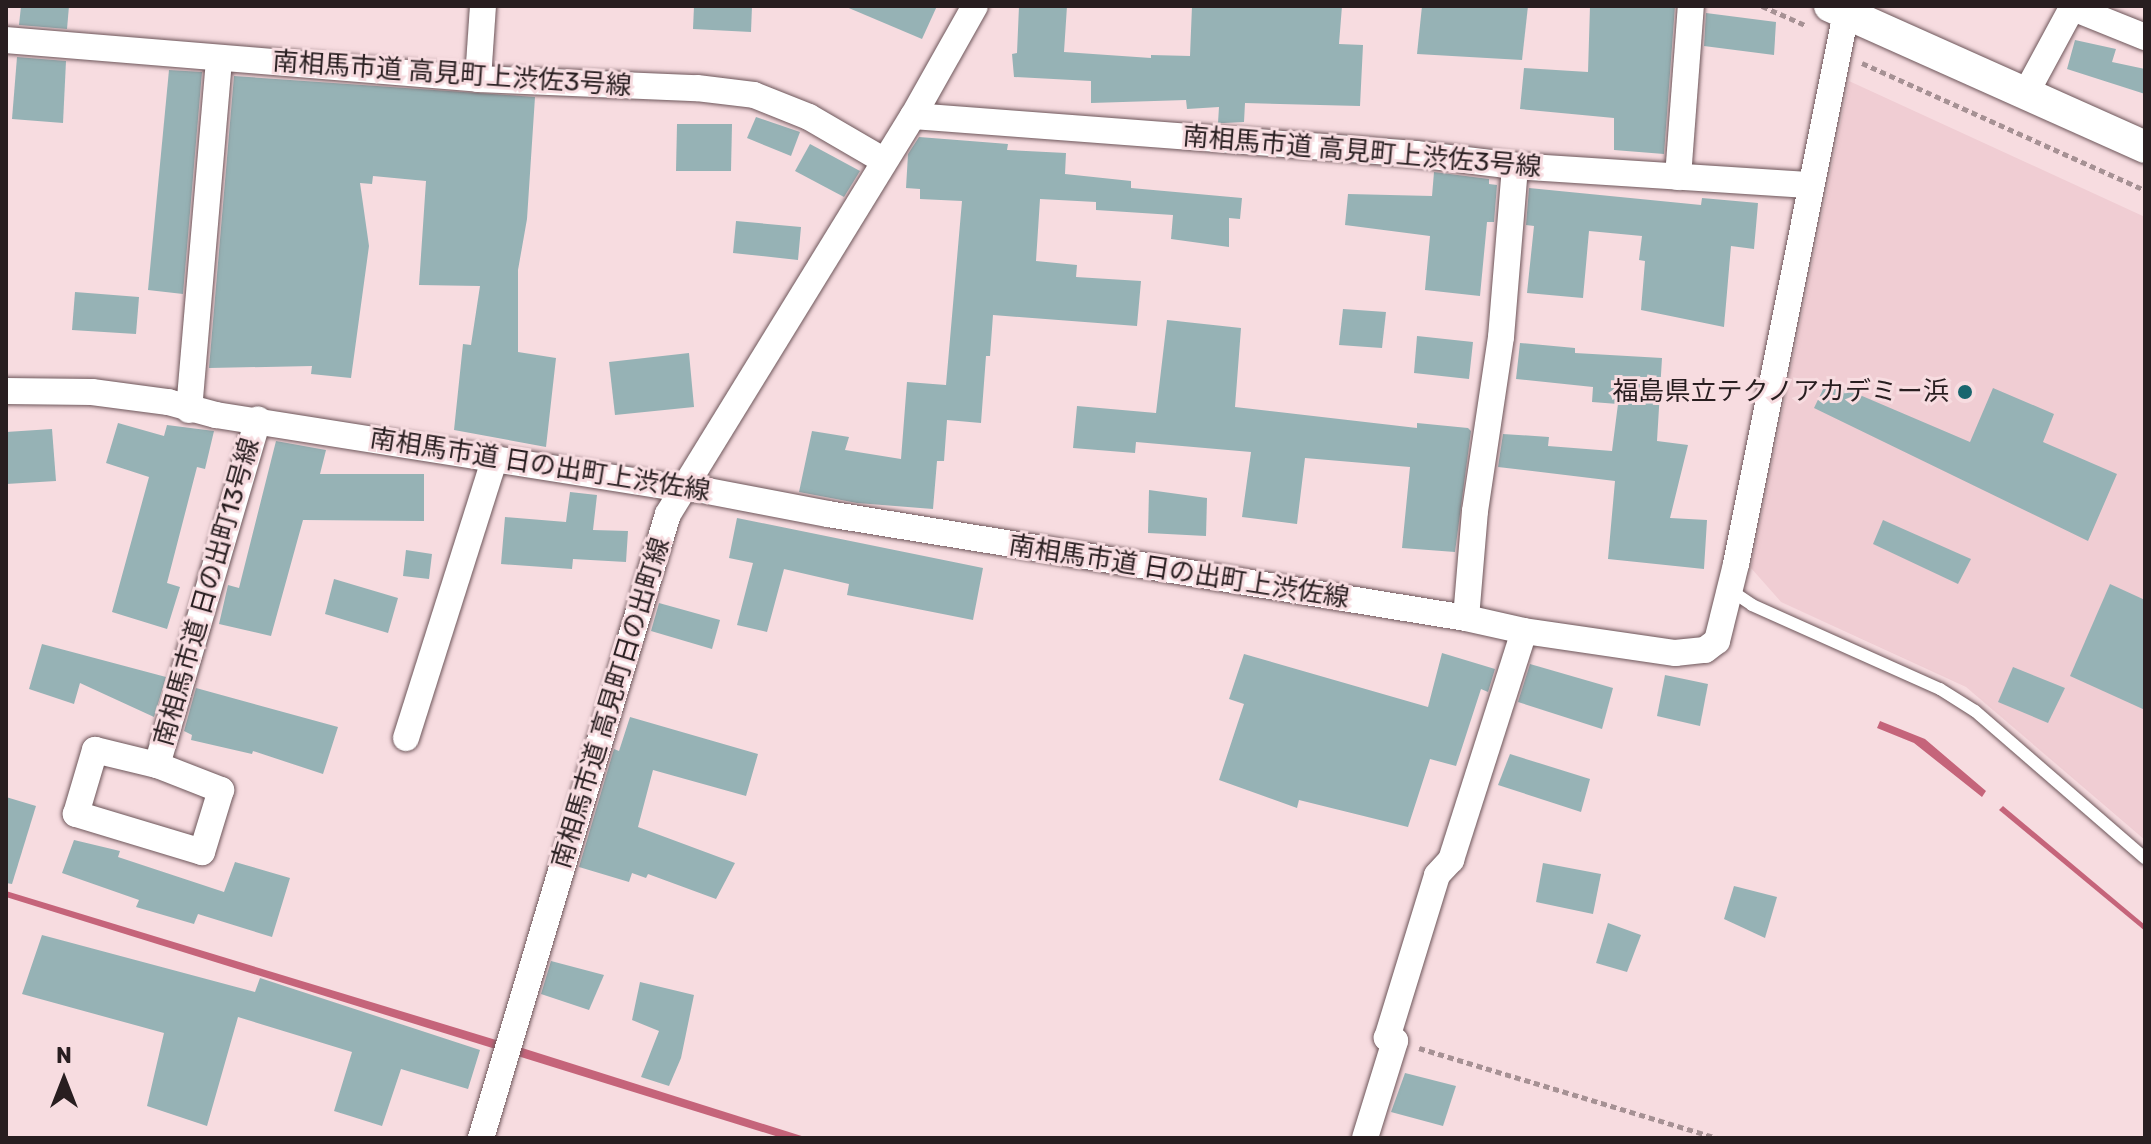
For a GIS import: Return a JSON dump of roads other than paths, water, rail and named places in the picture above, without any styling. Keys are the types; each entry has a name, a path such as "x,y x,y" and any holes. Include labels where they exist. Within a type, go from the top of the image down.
{"street":[{"path":"478,79 483,6"},
{"name":"南相馬市道 高見町日の出町線","path":"481,1138 668,514 883,160 913,116 975,6"},
{"path":"1678,177 1691,6"},
{"path":"2026,93 2073,7 2145,37"},
{"path":"1838,9 2145,147"},
{"name":"南相馬市道 日の出町上渋佐線","path":"6,391 92,392 168,402 189,410 681,489 697,489 843,517 1466,618 1524,631 1675,653 1705,650 1717,641 1730,590 1838,52 1838,9"},
{"name":"南相馬市道 高見町上渋佐3号線","path":"6,40 478,79 697,88 754,95 809,117 883,160"},
{"path":"189,410 219,58"},
{"name":"南相馬市道 高見町上渋佐3号線","path":"913,116 1416,154 1515,166 1810,185"},
{"path":"1466,618 1475,511 1501,337 1515,166"},
{"name":"南相馬市道 日の出町13号線","path":"157,765 258,419"},
{"path":"406,738 495,458"},
{"path":"1365,1138 1395,1041 1387,1038 1437,875 1451,860 1524,631"},
{"name":"南相馬市道 日の出町13号線","path":"95,750 157,765 221,790 202,852 76,814 95,750"}],"lane":[{"path":"1730,590 1752,605 1940,689 1975,711 2145,858"}],"place":[{"name":"福島県立テクノアカデミー浜","path":"1965,392"}]}
